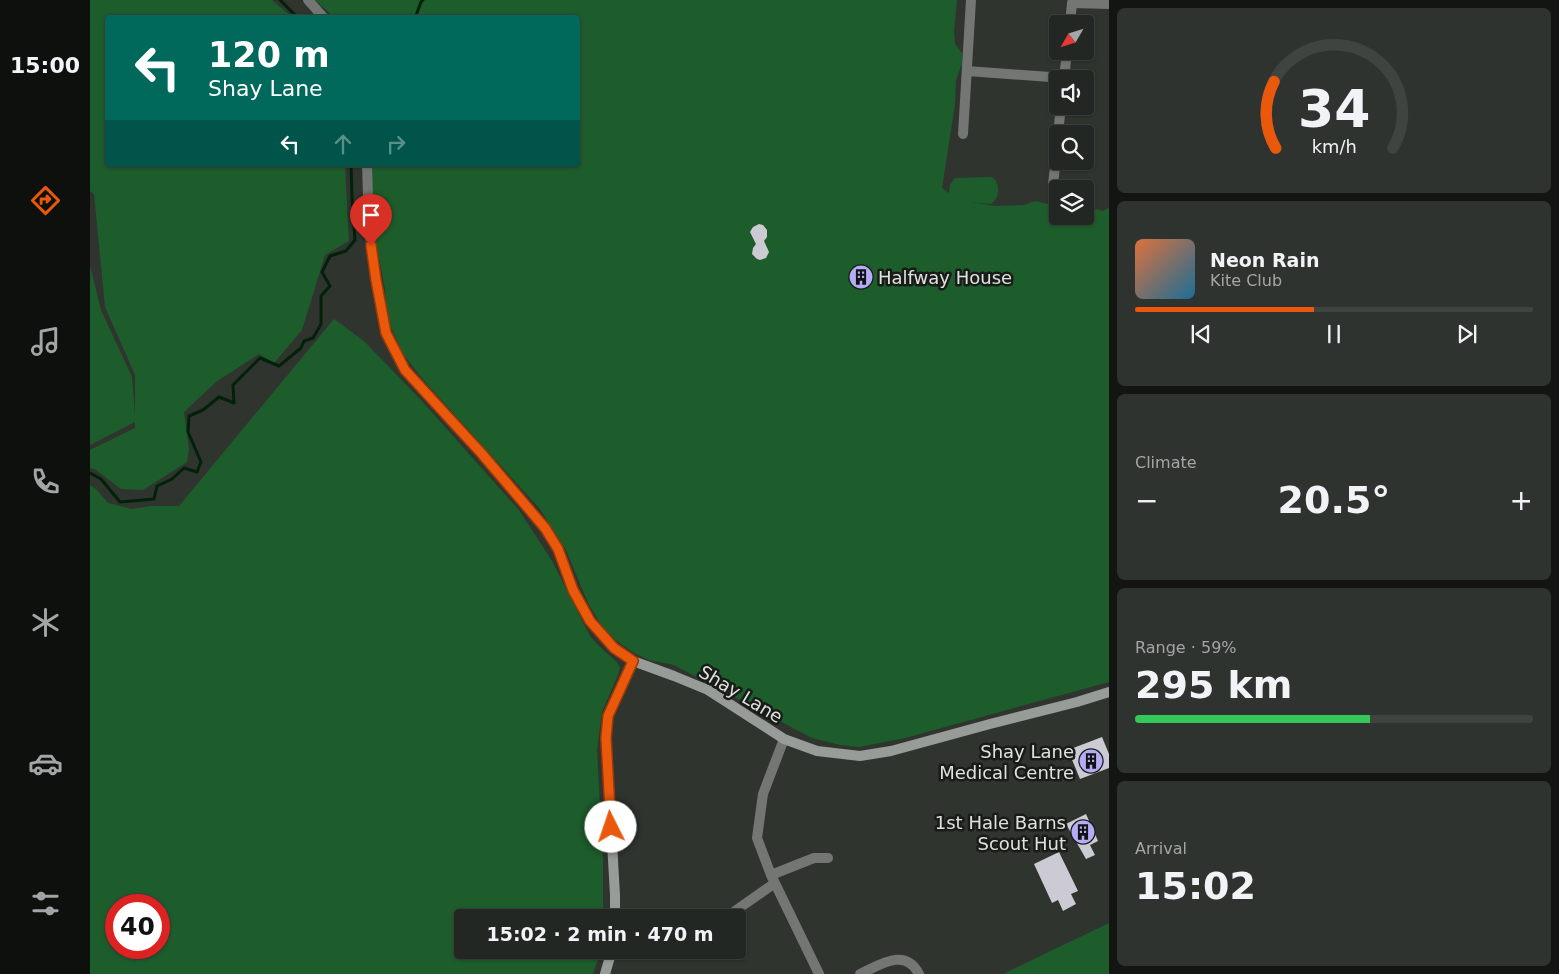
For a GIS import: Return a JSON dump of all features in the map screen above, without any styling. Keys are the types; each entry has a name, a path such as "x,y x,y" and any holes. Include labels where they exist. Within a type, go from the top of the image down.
{"street":[{"path":"308,0 321,15"},
{"path":"963,134 971,0"},
{"path":"1071,15 1072,3 1109,4"},
{"path":"967,70 1049,77"},
{"name":"Shay Lane","path":"366,167 369,228 386,333 405,370 482,454 545,528 558,549 573,590 590,621 614,648 633,661 708,690 784,739 817,751 860,756 891,751 1109,692"},
{"path":"615,909 606,738 608,716 633,661"},
{"path":"784,739 763,794 757,838 773,879 819,974"},
{"path":"736,909 773,879 814,858 828,858"},
{"path":"605,974 609,959"},
{"path":"860,974 893,959 905,960 919,974"}],"green space":[{"path":"90,0 272,0 290,15 105,15 105,167 345,167 349,241 325,255 302,330 274,363 259,354 216,382 184,412 189,449 187,462 143,490 121,489 96,470 90,468 90,450 135,428 135,422 90,445 90,266 101,310 132,377 135,416 135,375 105,307 94,194 90,191"},
{"path":"315,0 957,0 954,31 955,44 962,53 962,64 956,80 955,104 942,188 949,193 950,185 955,178 992,177 998,187 998,194 994,201 991,204 970,202 996,206 1024,205 1035,201 1049,204 1049,225 1094,225 1094,208 1103,211 1109,208 1109,682 905,738 859,747 840,745 812,738 674,665 649,660 634,653 603,628 588,603 566,550 539,508 425,382 403,354 390,325 386,308 385,289 375,237 371,167 580,167 580,15 332,15"},
{"path":"334,319 364,341 421,400 519,510 552,561 590,636 617,662 620,668 602,712 597,750 603,862 603,909 454,909 454,959 598,959 593,974 90,974 90,485 108,503 132,509 151,506 179,506"},
{"path":"1109,923 1109,974 1003,974"}],"building":[{"path":"759,224 763,225 767,230 767,237 764,241 769,252 766,258 760,260 752,254 756,244 750,232 753,227"},
{"name":"Shay Lane Medical Centre","path":"1102,737 1109,754 1109,768 1080,779 1068,750"},
{"name":"1st Hale Barns Scout Hut","path":"1086,814 1098,841 1090,845 1095,855 1086,859 1066,824"},
{"path":"1059,852 1078,891 1071,894 1076,904 1063,911 1058,900 1052,903 1034,864"}],"waterway":[{"path":"280,0 295,15"},
{"path":"416,15 423,0"},
{"path":"90,473 101,479 120,502 154,499 157,486 172,479 184,468 197,472 201,462 188,432 189,416 203,410 219,397 234,403 233,385 260,358 279,366 301,348 304,341 313,338 321,324 321,296 330,286 322,272 330,256 346,251 355,240 351,167"}],"place":[{"name":"Halfway House","path":"861,277"},
{"name":"Shay Lane Medical Centre","path":"1091,761"},
{"name":"1st Hale Barns Scout Hut","path":"1083,832"}],"route":[{"path":"371,245 386,333 405,370 482,454 545,528 558,549 573,590 590,621 614,648 633,661 608,716 606,738 611,827"}]}
